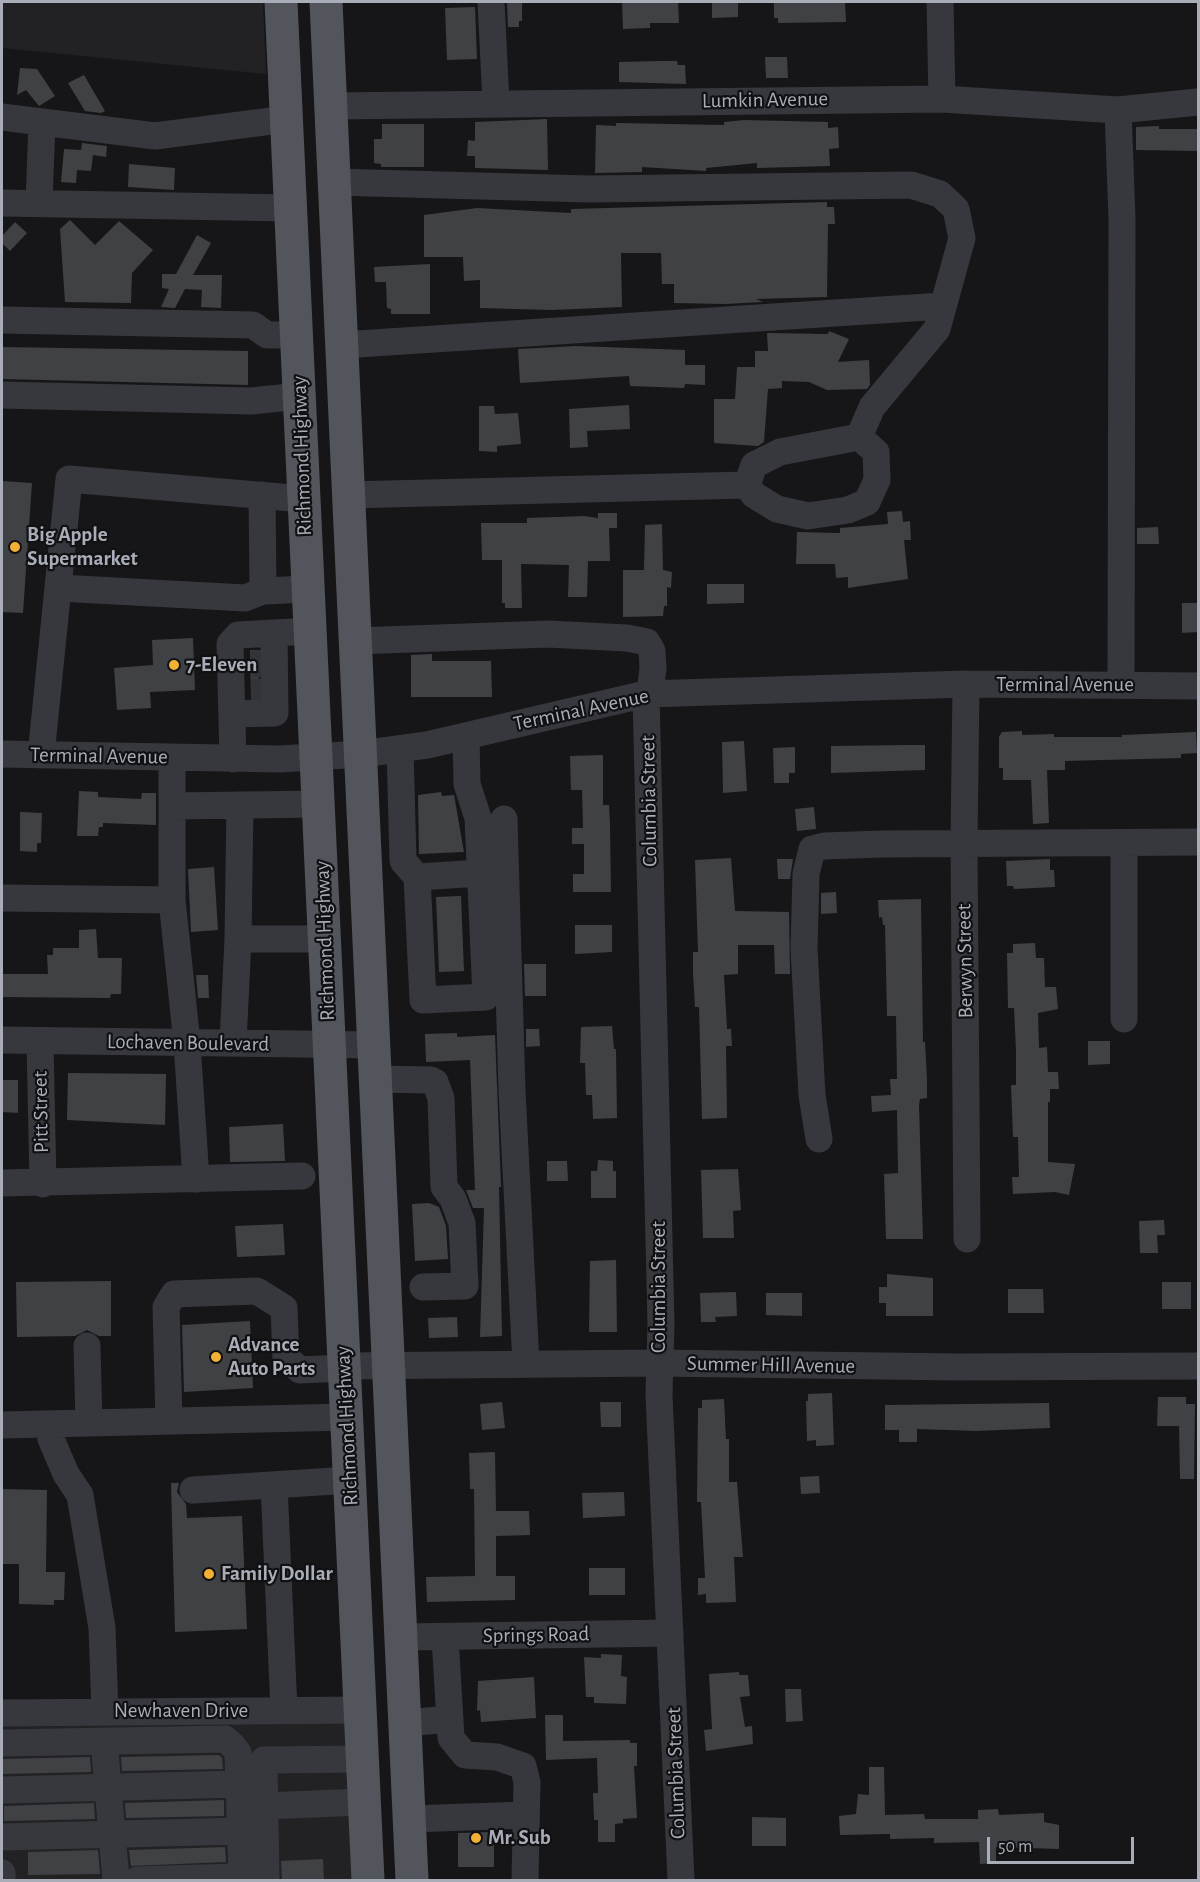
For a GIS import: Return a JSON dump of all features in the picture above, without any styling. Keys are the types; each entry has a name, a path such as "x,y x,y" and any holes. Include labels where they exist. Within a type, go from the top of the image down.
{"main road":[{"name":"Richmond Highway","path":"281,2 320,804 368,1881"},
{"name":"Richmond Highway","path":"326,2 412,1881"}],"street":[{"path":"491,2 496,103"},
{"path":"940,2 942,99"},
{"name":"Lumkin Avenue","path":"331,106 942,99 1118,110 1198,102"},
{"path":"1118,110 1122,219 1121,685"},
{"path":"2,117 155,136 287,119"},
{"path":"39,203 42,122"},
{"path":"334,182 589,189 911,185 940,194 956,209 962,238 937,329 872,407 859,436"},
{"path":"2,203 291,208"},
{"path":"342,345 943,306"},
{"path":"2,320 253,325 267,335 297,335"},
{"path":"2,395 250,401 300,396"},
{"path":"747,484 754,495 777,509 808,516 848,510 867,502 877,480 876,452 859,436"},
{"path":"747,484 754,465 780,452 859,436"},
{"path":"41,755 69,479 304,499"},
{"path":"348,495 747,484"},
{"path":"262,495 263,591"},
{"path":"59,588 245,598 263,591 308,589"},
{"path":"232,714 275,713 256,678 230,644 234,639 238,635 311,631"},
{"path":"233,759 232,714 256,678 274,633"},
{"name":"Columbia Street","path":"355,641 548,634 627,638 646,642 652,651 653,668 648,694 661,1324 659,1363 681,1881"},
{"name":"Terminal Avenue","path":"2,754 233,759 317,758 361,754 466,736 648,694 966,684 1198,686"},
{"name":"Berwyn Street","path":"966,684 964,844 968,1239"},
{"path":"400,749 403,861 417,877 423,1000 486,997 478,818 467,784 466,736"},
{"path":"172,758 172,900 196,1179"},
{"path":"172,806 320,804"},
{"path":"233,1043 238,939 240,805"},
{"path":"504,819 512,1091 526,1364"},
{"path":"819,1139 812,1095 804,949 806,874 812,849 824,846 1198,842"},
{"path":"1124,843 1124,1019"},
{"path":"417,877 481,873"},
{"path":"2,898 172,900"},
{"path":"238,939 325,939"},
{"name":"Lochaven Boulevard","path":"2,1040 374,1045"},
{"name":"Pitt Street","path":"40,1041 43,1184"},
{"path":"375,1078 430,1080 435,1082 441,1098 444,1187 453,1199 462,1223 465,1286 423,1287"},
{"path":"2,1183 43,1184 302,1176"},
{"name":"Summer Hill Avenue","path":"169,1421 166,1307 174,1294 257,1291 284,1308 286,1358 300,1370 390,1366 659,1363 957,1367 1198,1366"},
{"path":"87,1346 89,1423"},
{"path":"2,1425 347,1417"},
{"path":"49,1424 51,1439 62,1465 80,1495 102,1628 105,1712"},
{"path":"193,1490 350,1480"},
{"path":"274,1485 284,1710"},
{"name":"Springs Road","path":"402,1638 670,1633"},
{"path":"445,1637 451,1738 465,1755 497,1757 523,1766 527,1782 525,1881"},
{"name":"Newhaven Drive","path":"2,1713 361,1710"},
{"path":"405,1723 450,1719"},
{"path":"2,1743 225,1739 238,1753 242,1874 236,1877 137,1881"},
{"path":"104,1741 116,1881"},
{"path":"266,1881 264,1760 363,1759"},
{"path":"2,1790 239,1784"},
{"path":"265,1806 363,1803"},
{"path":"410,1819 526,1815"},
{"path":"2,1837 241,1832"},
{"path":"2,1873 2,1881"}],"shaded area":[{"path":"2,2 263,2 266,74 2,48"},
{"path":"361,1710 368,1880 2,1880 2,1713"}],"building":[{"path":"507,2 522,2 522,21 519,21 519,27 508,27"},
{"path":"622,2 678,2 679,23 650,23 650,28 623,29"},
{"path":"712,2 738,2 738,17 712,18"},
{"path":"774,2 845,2 846,22 778,23 778,18 774,18"},
{"path":"475,7 477,59 447,60 445,8"},
{"path":"765,57 787,57 788,78 766,78"},
{"path":"677,61 678,65 685,65 686,84 619,82 619,62"},
{"path":"20,68 37,69 55,96 39,106 26,90 17,95"},
{"path":"84,75 105,111 101,113 85,111 68,83"},
{"path":"547,119 548,170 475,168 475,156 467,156 468,140 475,141 475,122"},
{"path":"744,120 828,122 828,128 838,127 839,148 829,149 830,166 757,168 757,163 706,168 706,171 642,167 642,172 595,173 596,125 616,126 616,123 724,125 724,122"},
{"path":"382,124 424,124 424,167 381,167 381,164 374,163 374,139 382,139"},
{"path":"1159,126 1159,129 1198,129 1198,151 1136,150 1136,127"},
{"path":"82,143 107,146 106,157 93,155 91,171 77,170 76,183 61,182 64,149 81,150"},
{"path":"129,164 175,168 174,190 128,187"},
{"path":"827,202 827,207 834,207 835,224 828,224 827,297 756,299 763,302 725,304 674,303 674,284 662,284 661,253 621,253 622,307 552,310 480,308 480,280 464,281 463,257 424,257 424,215 477,208 571,213 571,209"},
{"path":"70,220 95,245 119,221 153,250 132,273 131,303 65,302 60,229"},
{"path":"15,222 27,233 10,251 2,243 2,236"},
{"path":"197,235 211,243 193,275 222,275 221,308 201,307 202,290 185,289 175,308 161,307 169,289 162,288 162,274 176,274"},
{"path":"430,264 430,314 391,314 391,309 387,308 386,282 375,282 374,267"},
{"path":"829,331 849,339 838,362 869,360 870,385 867,389 827,390 809,382 782,381 782,388 768,389 764,442 758,446 714,443 714,399 735,399 737,367 755,367 755,351 768,351 767,333 828,334"},
{"path":"577,346 685,350 685,365 705,365 705,385 685,384 684,388 630,386 629,376 520,383 518,349"},
{"path":"2,347 248,351 248,385 2,379"},
{"path":"629,405 630,429 587,431 588,447 570,448 569,409"},
{"path":"479,406 494,406 495,414 518,413 521,444 497,446 497,452 479,451"},
{"name":"Big Apple Supermarket","path":"2,481 32,483 23,613 2,612"},
{"path":"902,511 903,522 910,521 911,540 904,540 908,579 848,588 848,577 836,578 835,564 796,564 797,532 840,533 840,528 888,524 887,512"},
{"path":"598,513 617,513 617,528 609,528 610,561 588,561 587,597 568,597 569,565 521,564 522,608 505,608 505,603 502,603 502,560 482,560 481,523 527,523 527,518 584,516 598,518"},
{"path":"662,524 663,570 672,572 671,588 667,587 667,606 664,606 663,616 623,617 623,570 644,570 645,525"},
{"path":"1158,527 1159,544 1137,544 1137,528"},
{"path":"707,584 744,584 744,603 707,604"},
{"path":"1182,603 1198,603 1198,632 1182,633"},
{"path":"193,638 195,690 150,692 151,708 117,710 114,668 153,665 152,640"},
{"path":"250,650 258,650 259,698 251,698"},
{"path":"432,654 432,661 491,661 492,697 411,697 411,655"},
{"path":"1022,731 1022,735 1054,734 1054,737 1122,737 1122,735 1196,732 1197,753 1181,754 1181,758 1065,761 1065,770 1047,770 1049,823 1033,824 1031,780 1003,780 1003,768 999,768 999,737 1002,732"},
{"path":"744,741 747,791 723,793 722,742"},
{"path":"925,745 925,770 831,773 831,746"},
{"path":"795,747 795,773 789,773 789,783 774,783 773,748"},
{"path":"603,755 603,805 609,805 611,892 573,892 573,874 584,874 584,844 572,844 572,828 583,828 582,790 571,790 570,756"},
{"path":"79,791 98,792 98,797 141,799 142,793 156,793 156,825 103,823 103,827 99,827 98,836 77,836"},
{"path":"441,792 442,796 454,795 464,852 419,854 418,795"},
{"path":"814,807 816,829 797,831 795,809"},
{"path":"20,812 42,813 41,843 37,843 37,852 20,851"},
{"path":"731,858 735,911 789,912 790,974 775,974 774,945 738,945 738,974 724,975 727,1029 731,1029 732,1046 726,1046 727,1118 702,1119 699,1007 695,1007 693,973 693,952 698,952 695,860"},
{"path":"777,859 793,859 790,879 778,879"},
{"path":"1050,859 1050,870 1054,870 1055,887 1014,889 1013,886 1007,886 1006,861"},
{"path":"214,867 218,930 191,932 188,869"},
{"path":"836,892 837,913 821,914 821,893"},
{"path":"461,896 464,971 439,972 436,897"},
{"path":"921,899 923,1042 925,1042 927,1079 927,1098 920,1099 919,1105 923,1239 886,1239 884,1174 898,1173 897,1110 872,1112 871,1096 891,1095 890,1079 897,1079 896,1016 887,1016 885,925 883,925 882,917 879,918 878,900"},
{"path":"575,925 612,925 612,952 575,954"},
{"path":"96,929 98,958 122,958 121,994 111,994 110,998 2,997 2,974 48,974 47,955 53,955 53,948 79,948 79,930"},
{"path":"1035,943 1036,958 1044,958 1045,987 1056,987 1058,1009 1038,1013 1039,1048 1047,1047 1048,1072 1058,1072 1059,1089 1050,1089 1050,1102 1048,1102 1048,1162 1075,1164 1069,1195 1055,1192 1013,1194 1012,1177 1019,1177 1018,1137 1013,1137 1011,1085 1016,1085 1016,1051 1014,1008 1008,1008 1007,953 1013,953 1013,944"},
{"path":"524,964 546,964 546,996 525,996"},
{"path":"196,975 208,975 209,998 198,998"},
{"path":"612,1026 614,1049 616,1049 617,1118 593,1119 592,1095 586,1095 585,1063 580,1063 581,1027"},
{"path":"526,1029 539,1029 540,1046 526,1047"},
{"path":"457,1033 457,1037 495,1035 501,1187 499,1187 502,1336 480,1337 484,1208 473,1208 466,1190 475,1190 470,1060 426,1062 425,1034"},
{"path":"1088,1041 1110,1041 1110,1064 1088,1065"},
{"path":"68,1073 166,1074 165,1125 67,1120"},
{"path":"2,1080 18,1080 18,1113 2,1112"},
{"path":"283,1124 285,1161 230,1162 229,1127"},
{"path":"598,1160 613,1161 613,1171 616,1171 616,1198 591,1198 591,1171 597,1171"},
{"path":"547,1161 567,1161 568,1181 547,1181"},
{"path":"738,1169 741,1210 733,1211 734,1238 703,1238 701,1170"},
{"path":"429,1203 439,1207 446,1226 448,1259 415,1261 412,1204"},
{"path":"1164,1220 1165,1235 1157,1235 1158,1253 1140,1253 1139,1221"},
{"path":"283,1224 285,1255 237,1257 235,1226"},
{"path":"616,1260 617,1332 589,1332 590,1261"},
{"path":"887,1274 933,1278 933,1316 886,1316 886,1303 879,1303 879,1287 887,1287"},
{"path":"111,1281 111,1336 99,1336 87,1330 75,1336 17,1337 16,1282"},
{"path":"1162,1282 1191,1282 1191,1309 1162,1309"},
{"path":"1008,1289 1043,1289 1044,1313 1008,1313"},
{"path":"736,1292 737,1316 715,1317 716,1322 701,1322 700,1293"},
{"path":"766,1293 802,1293 802,1316 766,1315"},
{"path":"457,1317 458,1337 429,1338 428,1318"},
{"name":"Advance Auto Parts","path":"250,1321 253,1388 184,1392 182,1325"},
{"path":"832,1393 834,1445 816,1446 816,1440 807,1441 806,1401 808,1401 808,1394"},
{"path":"1158,1397 1186,1397 1186,1404 1195,1404 1194,1479 1180,1479 1179,1426 1157,1426"},
{"path":"724,1399 726,1439 729,1439 729,1482 737,1482 743,1557 734,1557 736,1602 706,1603 706,1594 698,1595 698,1578 705,1578 701,1502 697,1502 698,1408 702,1408 702,1400"},
{"path":"502,1402 505,1428 482,1430 480,1404"},
{"path":"600,1402 621,1402 621,1427 601,1427"},
{"path":"1049,1403 1050,1428 976,1431 917,1429 917,1442 899,1442 899,1430 885,1430 885,1405"},
{"path":"495,1452 496,1511 529,1511 530,1535 496,1536 496,1576 515,1576 515,1600 427,1602 426,1577 475,1576 474,1489 470,1489 469,1453"},
{"path":"819,1476 820,1493 801,1494 800,1477"},
{"name":"Family Dollar","path":"171,1483 179,1483 177,1492 186,1504 187,1518 242,1516 247,1629 175,1632"},
{"path":"2,1489 47,1490 46,1572 65,1572 64,1600 54,1600 54,1605 19,1604 19,1564 2,1564"},
{"path":"624,1492 625,1516 583,1518 582,1493"},
{"path":"589,1568 625,1568 625,1595 589,1595"},
{"path":"601,1654 622,1655 621,1676 627,1677 626,1704 594,1703 594,1697 586,1697 584,1657 601,1658"},
{"path":"739,1672 739,1675 748,1675 750,1696 740,1697 745,1727 752,1726 753,1744 706,1751 704,1730 712,1729 709,1674"},
{"path":"534,1677 536,1718 481,1722 480,1710 477,1711 478,1681"},
{"path":"785,1689 801,1689 803,1721 786,1722"},
{"path":"545,1715 563,1715 563,1741 630,1740 630,1743 637,1743 637,1766 634,1766 637,1818 623,1819 623,1823 615,1824 615,1842 598,1842 598,1820 594,1820 593,1793 598,1793 597,1758 546,1760"},
{"path":"219,1755 222,1758 223,1769 122,1771 121,1757"},
{"path":"90,1757 91,1772 2,1774 2,1759"},
{"path":"869,1767 884,1767 885,1815 924,1814 925,1819 978,1819 978,1810 998,1809 999,1815 1044,1813 1044,1822 1059,1825 1059,1849 996,1847 996,1863 980,1864 979,1842 934,1843 934,1838 890,1839 890,1834 840,1835 839,1816 856,1814 858,1794 869,1795"},
{"path":"224,1800 224,1816 126,1818 125,1803"},
{"path":"94,1803 95,1819 4,1821 4,1806"},
{"path":"752,1817 786,1818 786,1846 752,1846"},
{"name":"Mr. Sub","path":"494,1832 494,1867 458,1867 458,1833"},
{"path":"225,1847 226,1862 131,1866 129,1850"},
{"path":"98,1850 100,1874 28,1875 28,1852"},
{"path":"323,1859 324,1881 282,1881 281,1861"}],"tunnel":[{"path":"251,664 269,663"},
{"path":"251,692 271,692"}],"place":[{"name":"Big Apple Supermarket","path":"15,547"},
{"name":"7-Eleven","path":"174,665"},
{"name":"Advance Auto Parts","path":"216,1357"},
{"name":"Family Dollar","path":"209,1574"},
{"name":"Mr. Sub","path":"476,1838"}]}
